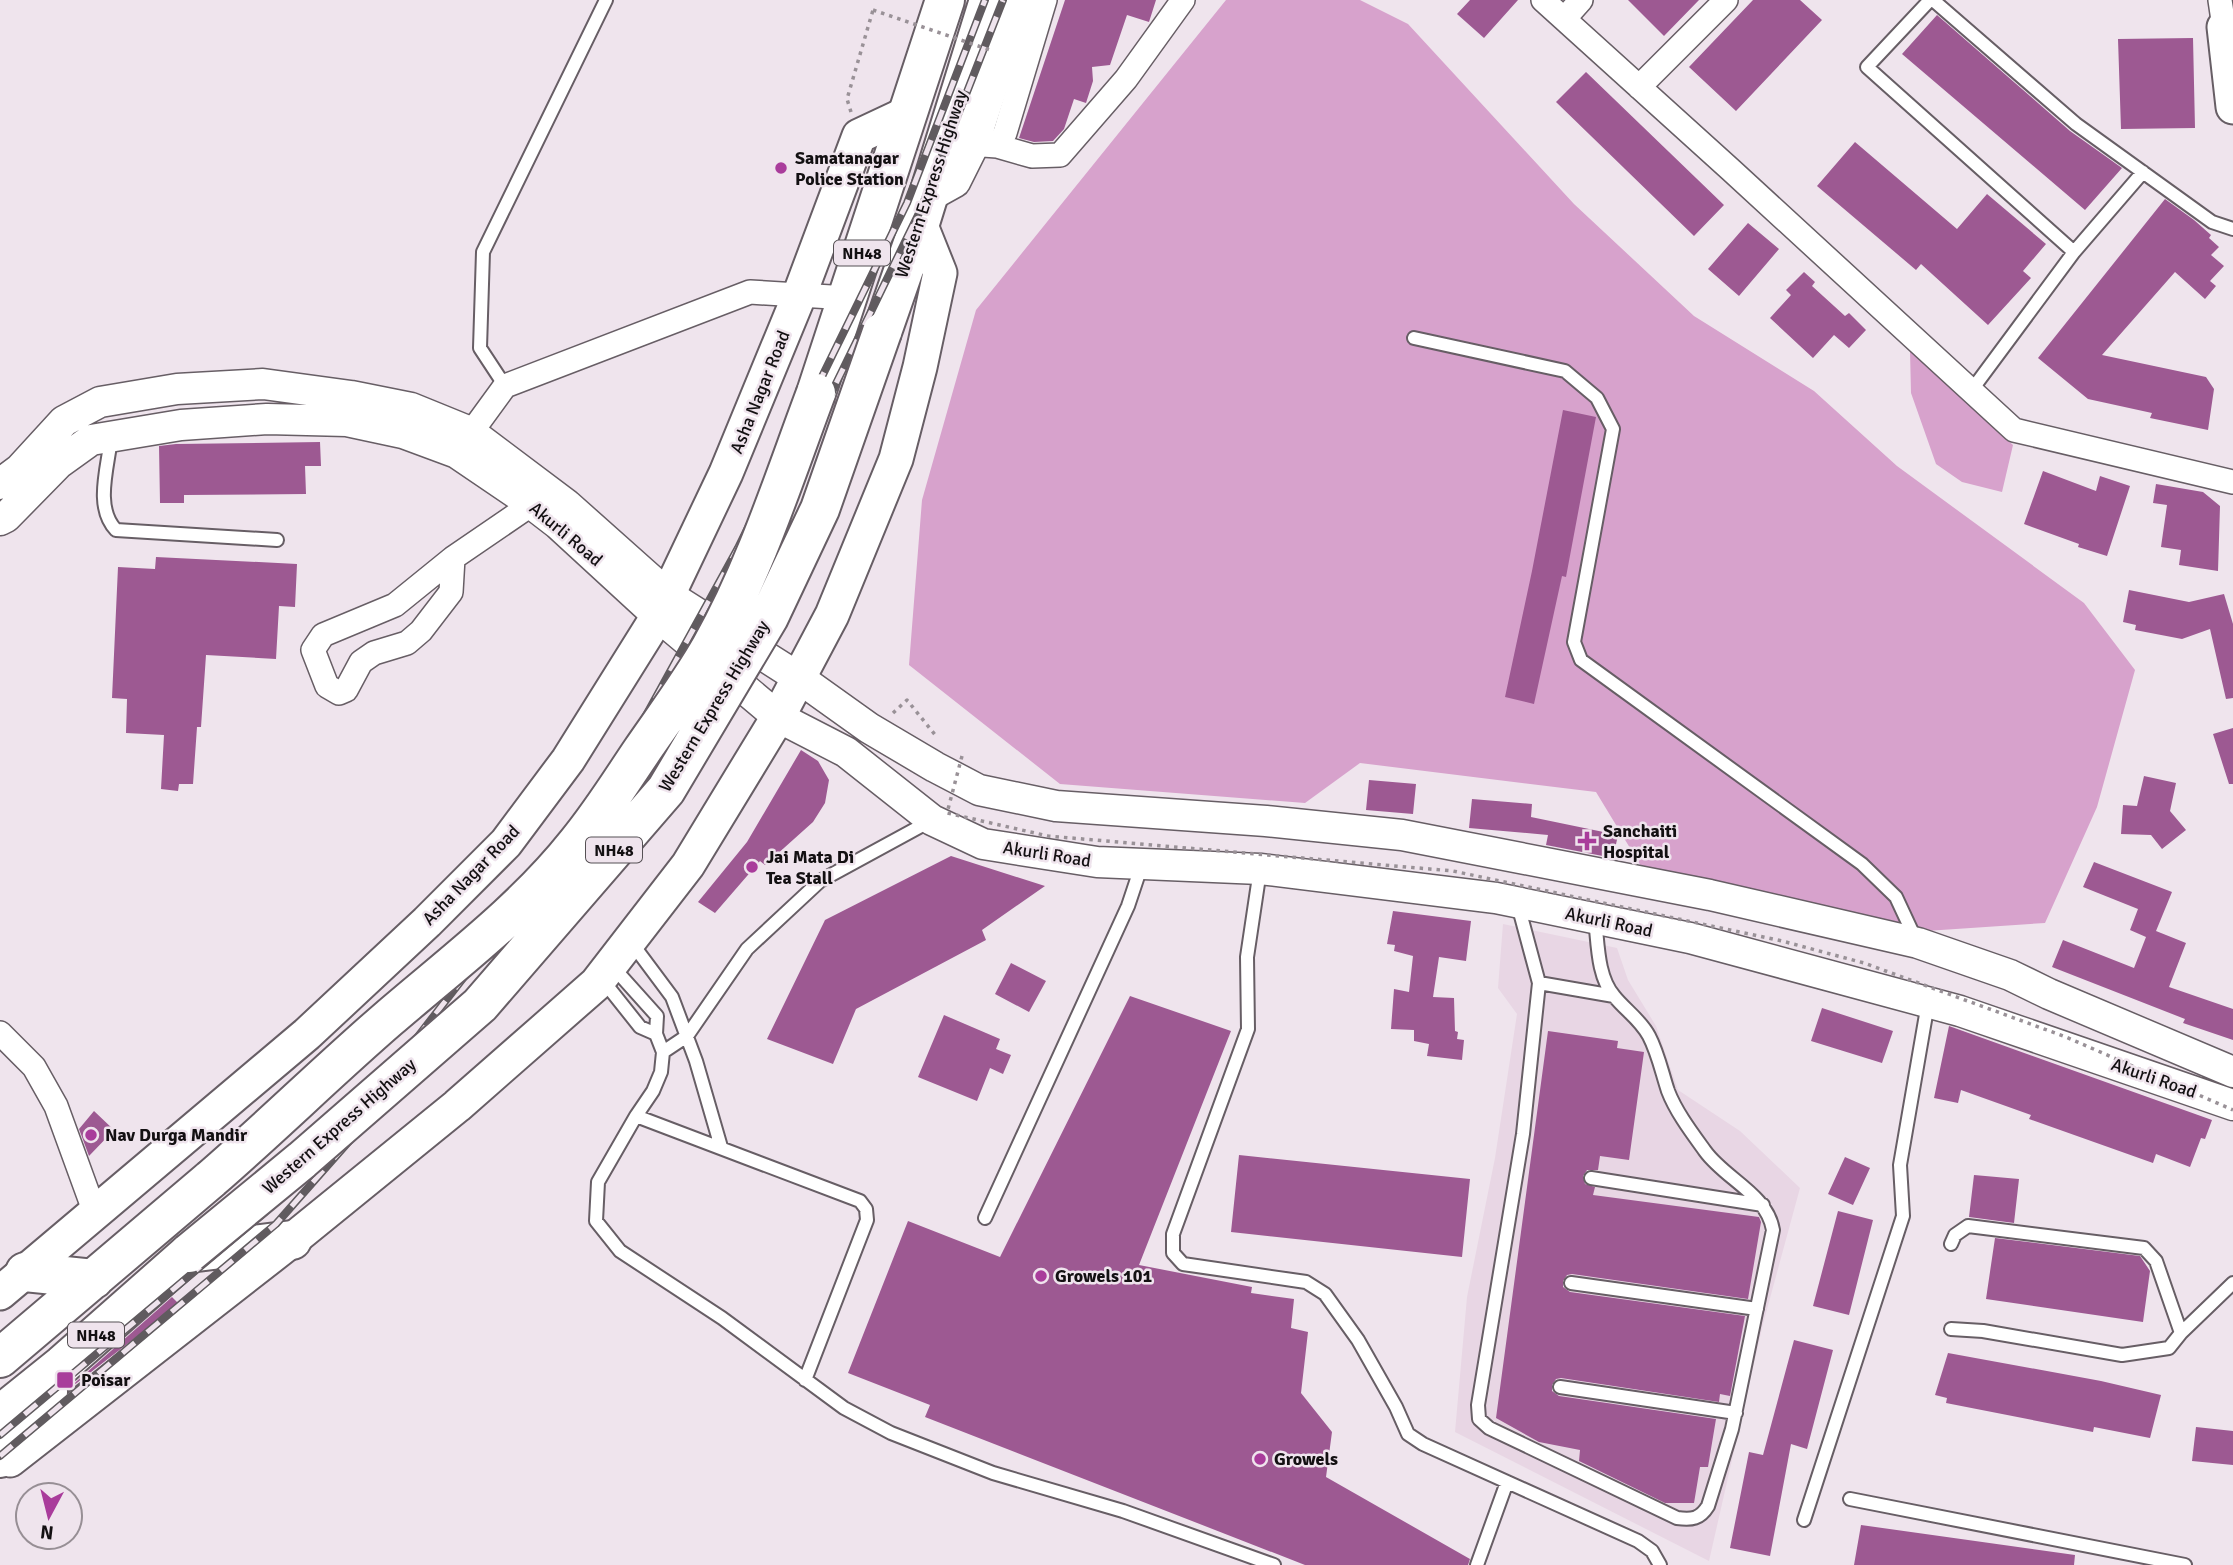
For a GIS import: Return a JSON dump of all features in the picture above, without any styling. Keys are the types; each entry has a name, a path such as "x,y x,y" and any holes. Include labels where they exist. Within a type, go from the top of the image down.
{"highway":[{"name":"Western Express Highway","path":"0,1358 211,1179 387,1020 517,908 576,845 618,789 675,706 712,645 761,541 816,393 945,0"},
{"name":"Western Express Highway","path":"0,1415 302,1160 480,1005 666,790 769,617 814,521 924,210 972,144 989,0"},
{"path":"189,1253 292,1240"},
{"path":"12,1282 94,1279"},
{"path":"0,1458 38,1409 62,1365"}],"main road":[{"path":"2227,32 2233,107"},
{"path":"859,136 908,113"},
{"name":"Asha Nagar Road","path":"12,1282 307,1034 428,922 506,843 568,760 663,605 726,473 799,296 859,136"},
{"path":"0,1467 292,1240 457,1106 614,961 688,865 778,717 832,615 896,459 920,367 940,273 924,210"}],"street":[{"path":"972,144 1020,0"},
{"path":"972,144 1005,133 1045,0"},
{"path":"972,144 1032,156 1060,155 1126,79 1184,0"},
{"path":"1543,0 2014,430 2233,482"},
{"path":"1564,19 1580,0"},
{"path":"1639,87 1726,0"},
{"path":"464,443 505,386 750,292 848,298"},
{"name":"Akurli Road","path":"2,476 20,469 64,421 100,402 177,389 263,384 351,396 411,408 567,505 663,605 778,717 846,752 932,820 983,844 1097,862 1260,869 1517,902 1690,939 1959,1011 2233,1104"},
{"name":"Akurli Road","path":"0,520 59,463 91,440 181,425 267,419 347,421 464,443 532,505 663,605 799,678 869,728 979,790 1056,806 1266,821 1402,835 1710,895 1917,943 2010,975 2233,1072"},
{"path":"453,558 451,592 421,631 407,643 374,653 361,662 345,690 339,693 327,686 313,650 323,635 395,605 453,558 532,505"},
{"path":"0,1034 34,1067 56,1106 95,1213"}],"lane":[{"path":"505,386 480,348 483,252 606,0"},
{"path":"2074,252 1867,67 1931,0 2076,124 2212,222 2233,229"},
{"path":"1971,391 2074,252 2143,172"},
{"path":"1414,338 1565,371 1597,398 1613,429 1574,642 1581,660 1862,864 1896,897 1917,943"},
{"path":"111,438 104,502 107,520 116,530 277,540"},
{"path":"663,1052 687,1035 747,949 820,881 932,820"},
{"path":"985,1218 1128,906 1142,864"},
{"path":"1260,869 1247,957 1248,1029 1173,1234 1173,1253 1184,1264 1306,1282 1325,1294 1358,1340 1408,1434 1423,1444 1638,1541 1651,1551 1660,1565"},
{"path":"1517,902 1539,983 1524,1134 1478,1405 1479,1419 1489,1428 1677,1518 1691,1520 1702,1516 1708,1506 1736,1413 1773,1230 1771,1217 1763,1205 1706,1153 1669,1094 1649,1035 1604,981 1595,919"},
{"path":"614,961 640,1027 656,1034"},
{"path":"614,961 657,1016 656,1034 663,1052 661,1072 653,1091 598,1182 596,1221 620,1251 722,1318 844,1408 891,1433 993,1473 1123,1511 1274,1565"},
{"path":"614,961 672,997 687,1035 721,1147"},
{"path":"1539,983 1614,996"},
{"path":"1804,1520 1903,1216 1900,1165 1928,1003"},
{"path":"636,1116 860,1201 866,1209 867,1220 805,1380"},
{"path":"1591,1178 1763,1205"},
{"path":"1951,1244 1955,1235 1968,1226 2144,1248 2156,1261 2180,1333"},
{"path":"1571,1283 1757,1309"},
{"path":"1951,1329 1983,1331 2122,1355 2169,1348 2180,1333 2233,1283"},
{"path":"1560,1387 1736,1413"},
{"path":"1477,1565 1507,1482"},
{"path":"1850,1499 2185,1565"}],"path":[{"path":"859,136 848,99 873,10 993,51"},
{"path":"907,700 937,738"},
{"path":"954,750 962,756 947,813 1048,836 1453,871 1782,941 1864,963 2066,1037 2233,1110"}],"shaded area":[{"path":"1226,0 1360,0 1408,24 1574,204 1694,316 1814,391 1897,466 2084,603 2135,670 2097,807 2045,923 1926,931 1647,876 1596,792 1360,763 1305,803 1060,784 909,665 922,500 976,310"},
{"path":"1910,351 2013,445 2002,492 1962,482 1936,464 1911,393"},
{"path":"1503,924 1617,948 1628,980 1656,1026 1678,1090 1740,1131 1800,1188 1763,1324 1709,1561 1455,1432 1467,1297 1495,1158 1517,1014 1498,988"}],"building":[{"path":"1065,0 1156,0 1149,22 1127,15 1110,65 1092,67 1093,81 1086,103 1074,99 1064,129 1053,141 1034,142 1019,138"},
{"path":"1470,0 1518,0 1484,38 1457,14"},
{"path":"1628,0 1699,0 1664,36"},
{"path":"1753,0 1800,0 1822,20 1736,111 1689,67"},
{"path":"1937,15 2070,131 2122,168 2085,210 1902,54"},
{"path":"2193,38 2195,128 2121,129 2118,39"},
{"path":"1586,72 1724,205 1694,236 1556,102"},
{"path":"1855,142 1957,229 1987,194 2046,244 2023,271 2031,278 1988,325 1921,264 1916,270 1817,186"},
{"path":"2165,199 2211,235 2209,238 2219,247 2211,255 2224,266 2210,281 2216,286 2205,299 2175,272 2102,355 2206,377 2214,389 2208,430 2150,418 2152,413 2088,399 2038,358"},
{"path":"1748,223 1779,249 1739,296 1708,269"},
{"path":"1804,272 1815,282 1812,286 1845,316 1849,313 1866,330 1849,348 1834,335 1813,358 1770,318 1791,295 1786,290"},
{"path":"1563,410 1596,417 1566,577 1562,576 1534,704 1505,697"},
{"path":"320,442 321,466 305,466 306,494 184,495 184,503 160,503 159,446"},
{"path":"2043,471 2096,491 2100,476 2130,486 2107,556 2024,524"},
{"path":"2156,484 2203,492 2220,506 2218,571 2179,565 2181,550 2161,547 2167,505 2153,503"},
{"path":"156,557 297,564 295,607 279,606 276,659 206,655 201,727 197,727 193,784 179,784 178,791 161,789 164,735 126,733 127,699 112,698 118,567 155,569"},
{"path":"2129,590 2189,602 2224,594 2233,624 2233,698 2226,699 2210,629 2182,639 2135,630 2136,625 2123,622"},
{"path":"2233,728 2233,784 2229,784 2213,734"},
{"path":"801,750 818,761 829,780 825,803 813,822 765,865 760,861 715,913 698,902 747,842"},
{"path":"2144,776 2176,783 2170,811 2186,830 2162,849 2151,835 2121,834 2123,805 2137,806"},
{"path":"1369,780 1416,784 1413,814 1366,810"},
{"path":"1472,799 1532,804 1531,817 1618,835 1613,858 1546,845 1548,835 1469,828"},
{"path":"951,856 1045,886 982,930 986,940 856,1009 833,1064 767,1039 825,920"},
{"path":"2094,862 2172,892 2156,931 2186,943 2169,987 2233,1009 2233,1040 2183,1023 2185,1019 2052,967 2063,940 2134,968 2146,937 2130,930 2138,909 2083,887"},
{"path":"1393,911 1471,921 1466,961 1439,957 1433,997 1454,998 1455,1031 1458,1032 1457,1039 1464,1040 1462,1060 1427,1056 1429,1044 1414,1041 1414,1030 1391,1029 1394,989 1409,992 1413,956 1394,951 1395,945 1387,944"},
{"path":"1011,963 1046,981 1029,1012 995,994"},
{"name":"Growels 101","path":"1130,996 1231,1031 1139,1265 1252,1287 1251,1293 1294,1299 1291,1328 1308,1332 1301,1393 1332,1432 1326,1477 1470,1559 1468,1565 1305,1565 925,1417 930,1405 848,1373 908,1221 1000,1257"},
{"path":"1822,1008 1893,1031 1882,1063 1811,1041"},
{"path":"944,1015 1000,1039 996,1049 1011,1055 1003,1074 990,1068 977,1101 918,1077"},
{"path":"1949,1026 2212,1120 2205,1139 2201,1138 2190,1167 2156,1154 2153,1163 2029,1119 2031,1115 1961,1090 1958,1103 1934,1098"},
{"path":"1548,1031 1618,1041 1617,1048 1644,1052 1629,1160 1600,1156 1598,1170 1587,1170 1583,1176 1585,1184 1595,1187 1593,1195 1759,1217 1761,1222 1748,1299 1572,1274 1567,1275 1563,1281 1563,1287 1570,1292 1745,1316 1730,1396 1720,1394 1719,1402 1561,1378 1556,1379 1552,1385 1552,1391 1559,1396 1716,1419 1708,1467 1700,1467 1694,1503 1665,1503 1579,1461 1580,1450 1539,1442 1496,1418"},
{"name":"Nav Durga Mandir","path":"94,1111 114,1130 89,1156 79,1129"},
{"path":"1239,1155 1470,1179 1462,1257 1231,1232"},
{"path":"1845,1157 1870,1168 1853,1205 1828,1194"},
{"path":"1974,1175 2019,1179 2014,1223 1969,1217"},
{"path":"1838,1211 1873,1220 1849,1315 1813,1306"},
{"path":"1995,1238 2140,1256 2150,1271 2143,1322 1986,1299"},
{"path":"172,1297 179,1304 69,1389 69,1388"},
{"path":"1794,1340 1833,1350 1807,1449 1791,1444 1770,1556 1730,1548 1749,1452 1763,1455"},
{"path":"1948,1353 2101,1381 2161,1395 2150,1438 2094,1427 2093,1432 1946,1403 1947,1398 1935,1395"},
{"path":"2196,1427 2233,1431 2233,1465 2192,1461"},
{"path":"1861,1525 2075,1555 2074,1565 1854,1565"}],"railway":[{"path":"0,1435 264,1213 399,1061 536,884 638,730 738,548 907,203 985,0"},
{"path":"0,1456 276,1224 411,1071 548,893 652,738 752,556 921,209 1003,0"}],"place":[{"name":"Samatanagar Police Station","path":"781,168"},
{"name":"Sanchaiti Hospital","path":"1587,841"},
{"name":"Jai Mata Di Tea Stall","path":"752,867"},
{"name":"Nav Durga Mandir","path":"91,1135"},
{"name":"Growels 101","path":"1041,1276"},
{"name":"Poisar","path":"65,1380"},
{"name":"Growels","path":"1260,1459"}]}
